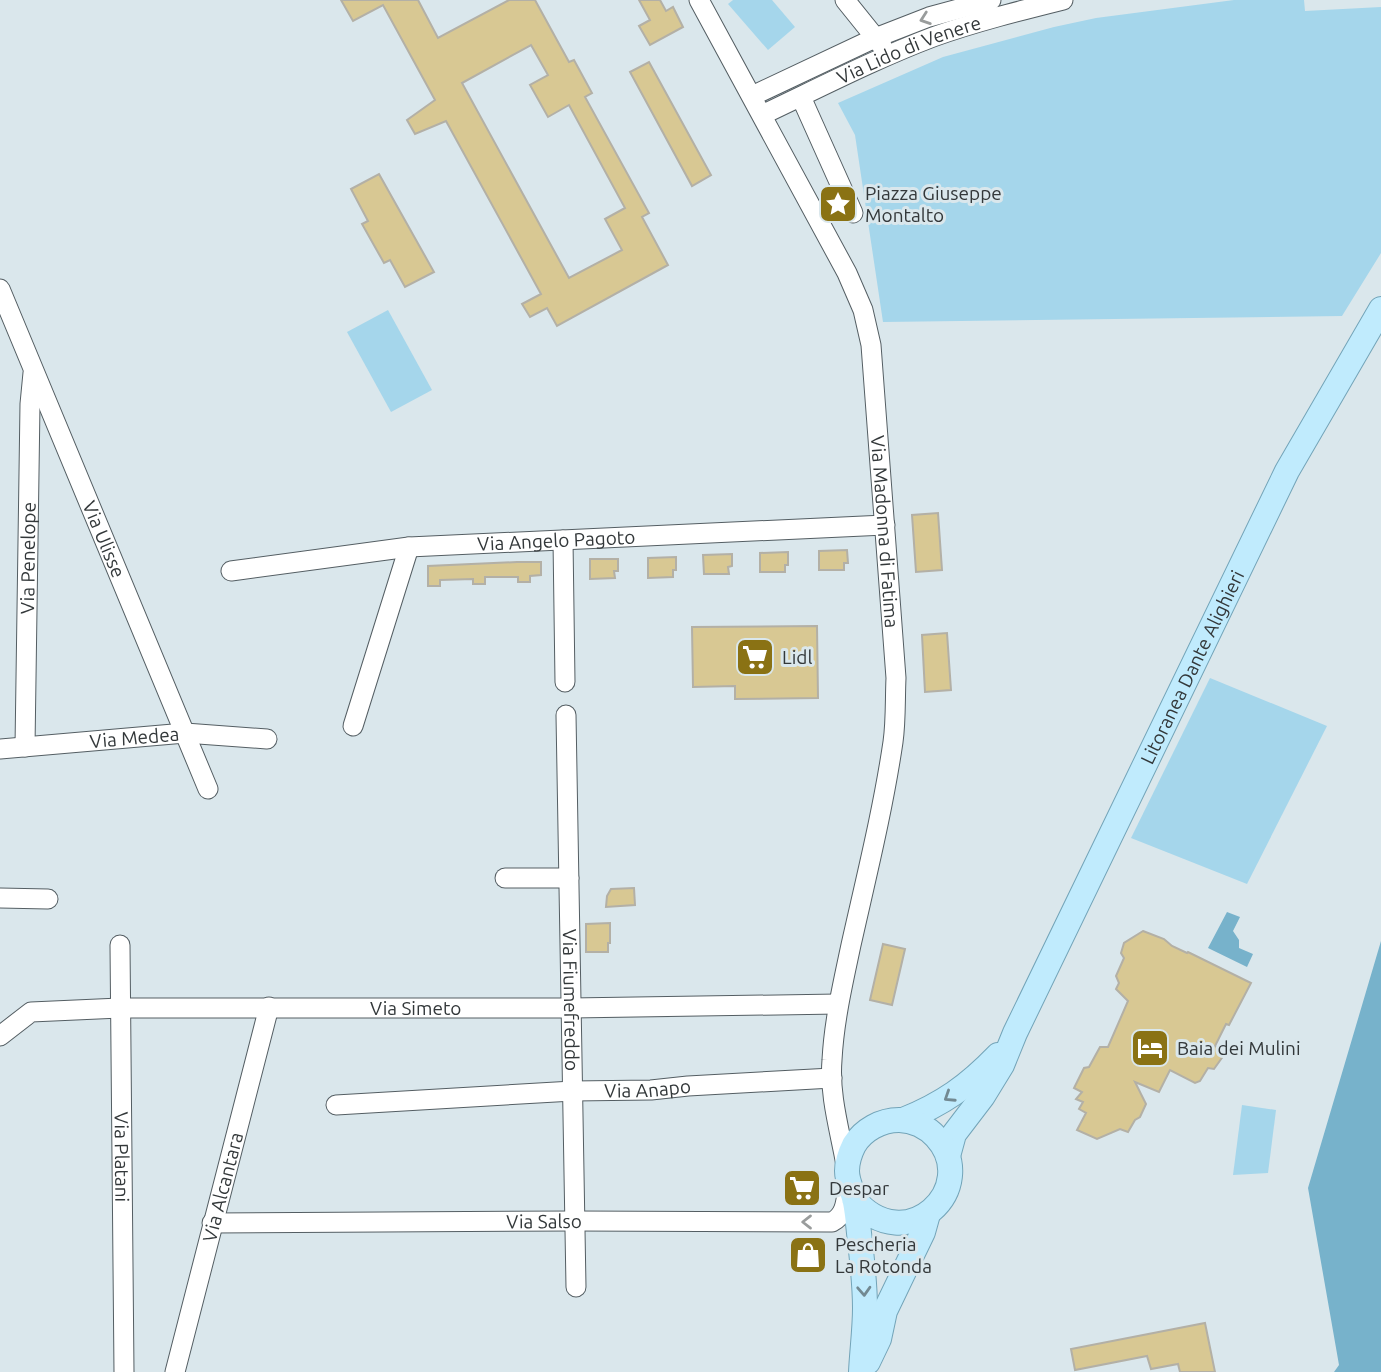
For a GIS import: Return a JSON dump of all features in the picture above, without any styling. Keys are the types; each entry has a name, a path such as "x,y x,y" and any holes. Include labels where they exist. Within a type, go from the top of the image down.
{"main road":[{"name":"Litoranea Dante Alighieri","path":"1015,1033 1287,471 1381,309"},
{"path":"862,1372 864,1285 850,1184 849,1156 863,1134 874,1126 903,1120 930,1109 954,1094 998,1056 1015,1033"},
{"path":"948,1156 954,1134 983,1096 1002,1065 1015,1033"},
{"path":"850,1184 863,1209 888,1222 915,1220 938,1205 949,1182 948,1156 931,1131 903,1120"},
{"path":"862,1372 879,1339 886,1311 923,1232 928,1214"}],"street":[{"name":"Via Madonna di Fatima","path":"699,0 847,273 863,310 872,345 896,678 894,739 838,1004 832,1060 834,1098 850,1184"},
{"path":"845,0 889,55"},
{"name":"Via Lido di Venere","path":"752,96 875,38 929,17 991,0"},
{"name":"Via Lido di Venere","path":"762,115 889,55 936,36 1063,0"},
{"path":"801,97 853,213"},
{"name":"Via Ulisse","path":"0,289 208,789"},
{"name":"Via Penelope","path":"25,747 30,404 33,368"},
{"name":"Via Angelo Pagoto","path":"232,571 410,547 885,525"},
{"path":"563,540 565,682"},
{"path":"353,726 410,547"},
{"name":"Via Fiumefreddo","path":"566,715 576,1287"},
{"name":"Via Medea","path":"0,749 185,733 267,739"},
{"path":"505,878 569,878"},
{"path":"0,898 48,898"},
{"name":"Via Platani","path":"120,945 124,1370"},
{"name":"Via Simeto","path":"0,1036 31,1012 121,1008 571,1008 838,1004"},
{"name":"Via Alcantara","path":"175,1370 269,1007"},
{"name":"Via Anapo","path":"336,1105 573,1091 651,1090 832,1078"},
{"path":"834,1098 849,1121 860,1126 874,1126"},
{"name":"Via Salso","path":"212,1223 832,1222 839,1218 845,1206 850,1184"}],"shaded area":[{"path":"733,0 772,0 795,27 768,50 728,4"},
{"path":"1234,0 1304,0 1305,11 1381,7 1381,253 1342,316 883,322 855,135 838,103 943,57 1054,27 1096,18"},
{"path":"388,310 432,390 391,412 347,332"},
{"path":"1210,678 1327,726 1247,884 1131,838"},
{"path":"1227,912 1240,917 1233,931 1239,940 1239,948 1253,954 1247,967 1208,948"},
{"path":"1381,941 1381,1372 1334,1372 1339,1365 1308,1188"},
{"path":"1242,1105 1276,1110 1268,1173 1233,1175"}],"building":[{"path":"341,0 418,0 438,38 509,0 535,0 569,62 574,60 592,93 585,97 649,213 642,217 668,265 557,326 547,308 530,317 522,304 541,294 446,121 415,134 407,120 435,100 383,5 353,21","holes":["531,45 548,75 530,85 548,117 569,105 625,208 605,219 622,250 569,278 462,83"]},
{"path":"639,0 660,0 666,11 673,7 683,27 650,45 639,26 650,20"},
{"path":"649,62 711,175 692,186 630,72"},
{"path":"379,174 434,272 405,287 390,260 384,263 362,224 368,221 351,189"},
{"path":"938,513 942,570 916,572 912,515"},
{"path":"847,550 848,563 844,563 844,570 819,570 819,551"},
{"path":"788,552 785,572 760,572 760,553"},
{"path":"732,554 729,574 704,574 703,555"},
{"path":"676,557 673,577 648,578 648,558"},
{"path":"590,559 618,559 615,578 590,579"},
{"path":"541,562 541,575 530,576 530,582 518,582 518,577 485,577 485,584 473,584 473,579 440,580 440,586 428,586 428,566"},
{"name":"Lidl","path":"817,626 818,698 735,699 735,686 693,687 692,627"},
{"path":"947,633 951,690 925,692 922,635"},
{"path":"634,888 635,905 606,907 611,889"},
{"path":"610,923 608,952 586,952 586,924"},
{"name":"Baia dei Mulini","path":"1143,931 1251,983 1215,1046 1226,1052 1214,1069 1208,1068 1200,1081 1195,1083 1170,1070 1159,1092 1135,1082 1146,1104 1140,1117 1128,1132 1120,1129 1097,1139 1077,1130 1086,1113 1079,1109 1083,1102 1076,1099 1082,1092 1074,1088 1084,1068 1089,1067 1100,1047 1108,1047 1128,1001 1116,989 1119,983 1116,976 1124,958 1121,953 1124,943"},
{"path":"883,944 905,949 892,1005 870,1000"},
{"path":"1205,1323 1215,1372 1180,1372 1178,1364 1151,1369 1147,1356 1075,1370 1071,1349"}],"place":[{"name":"Piazza Giuseppe Montalto","path":"838,204"},
{"name":"Lidl","path":"755,657"},
{"name":"Baia dei Mulini","path":"1150,1048"},
{"name":"Despar","path":"802,1188"},
{"name":"Pescheria La Rotonda","path":"808,1255"}]}
